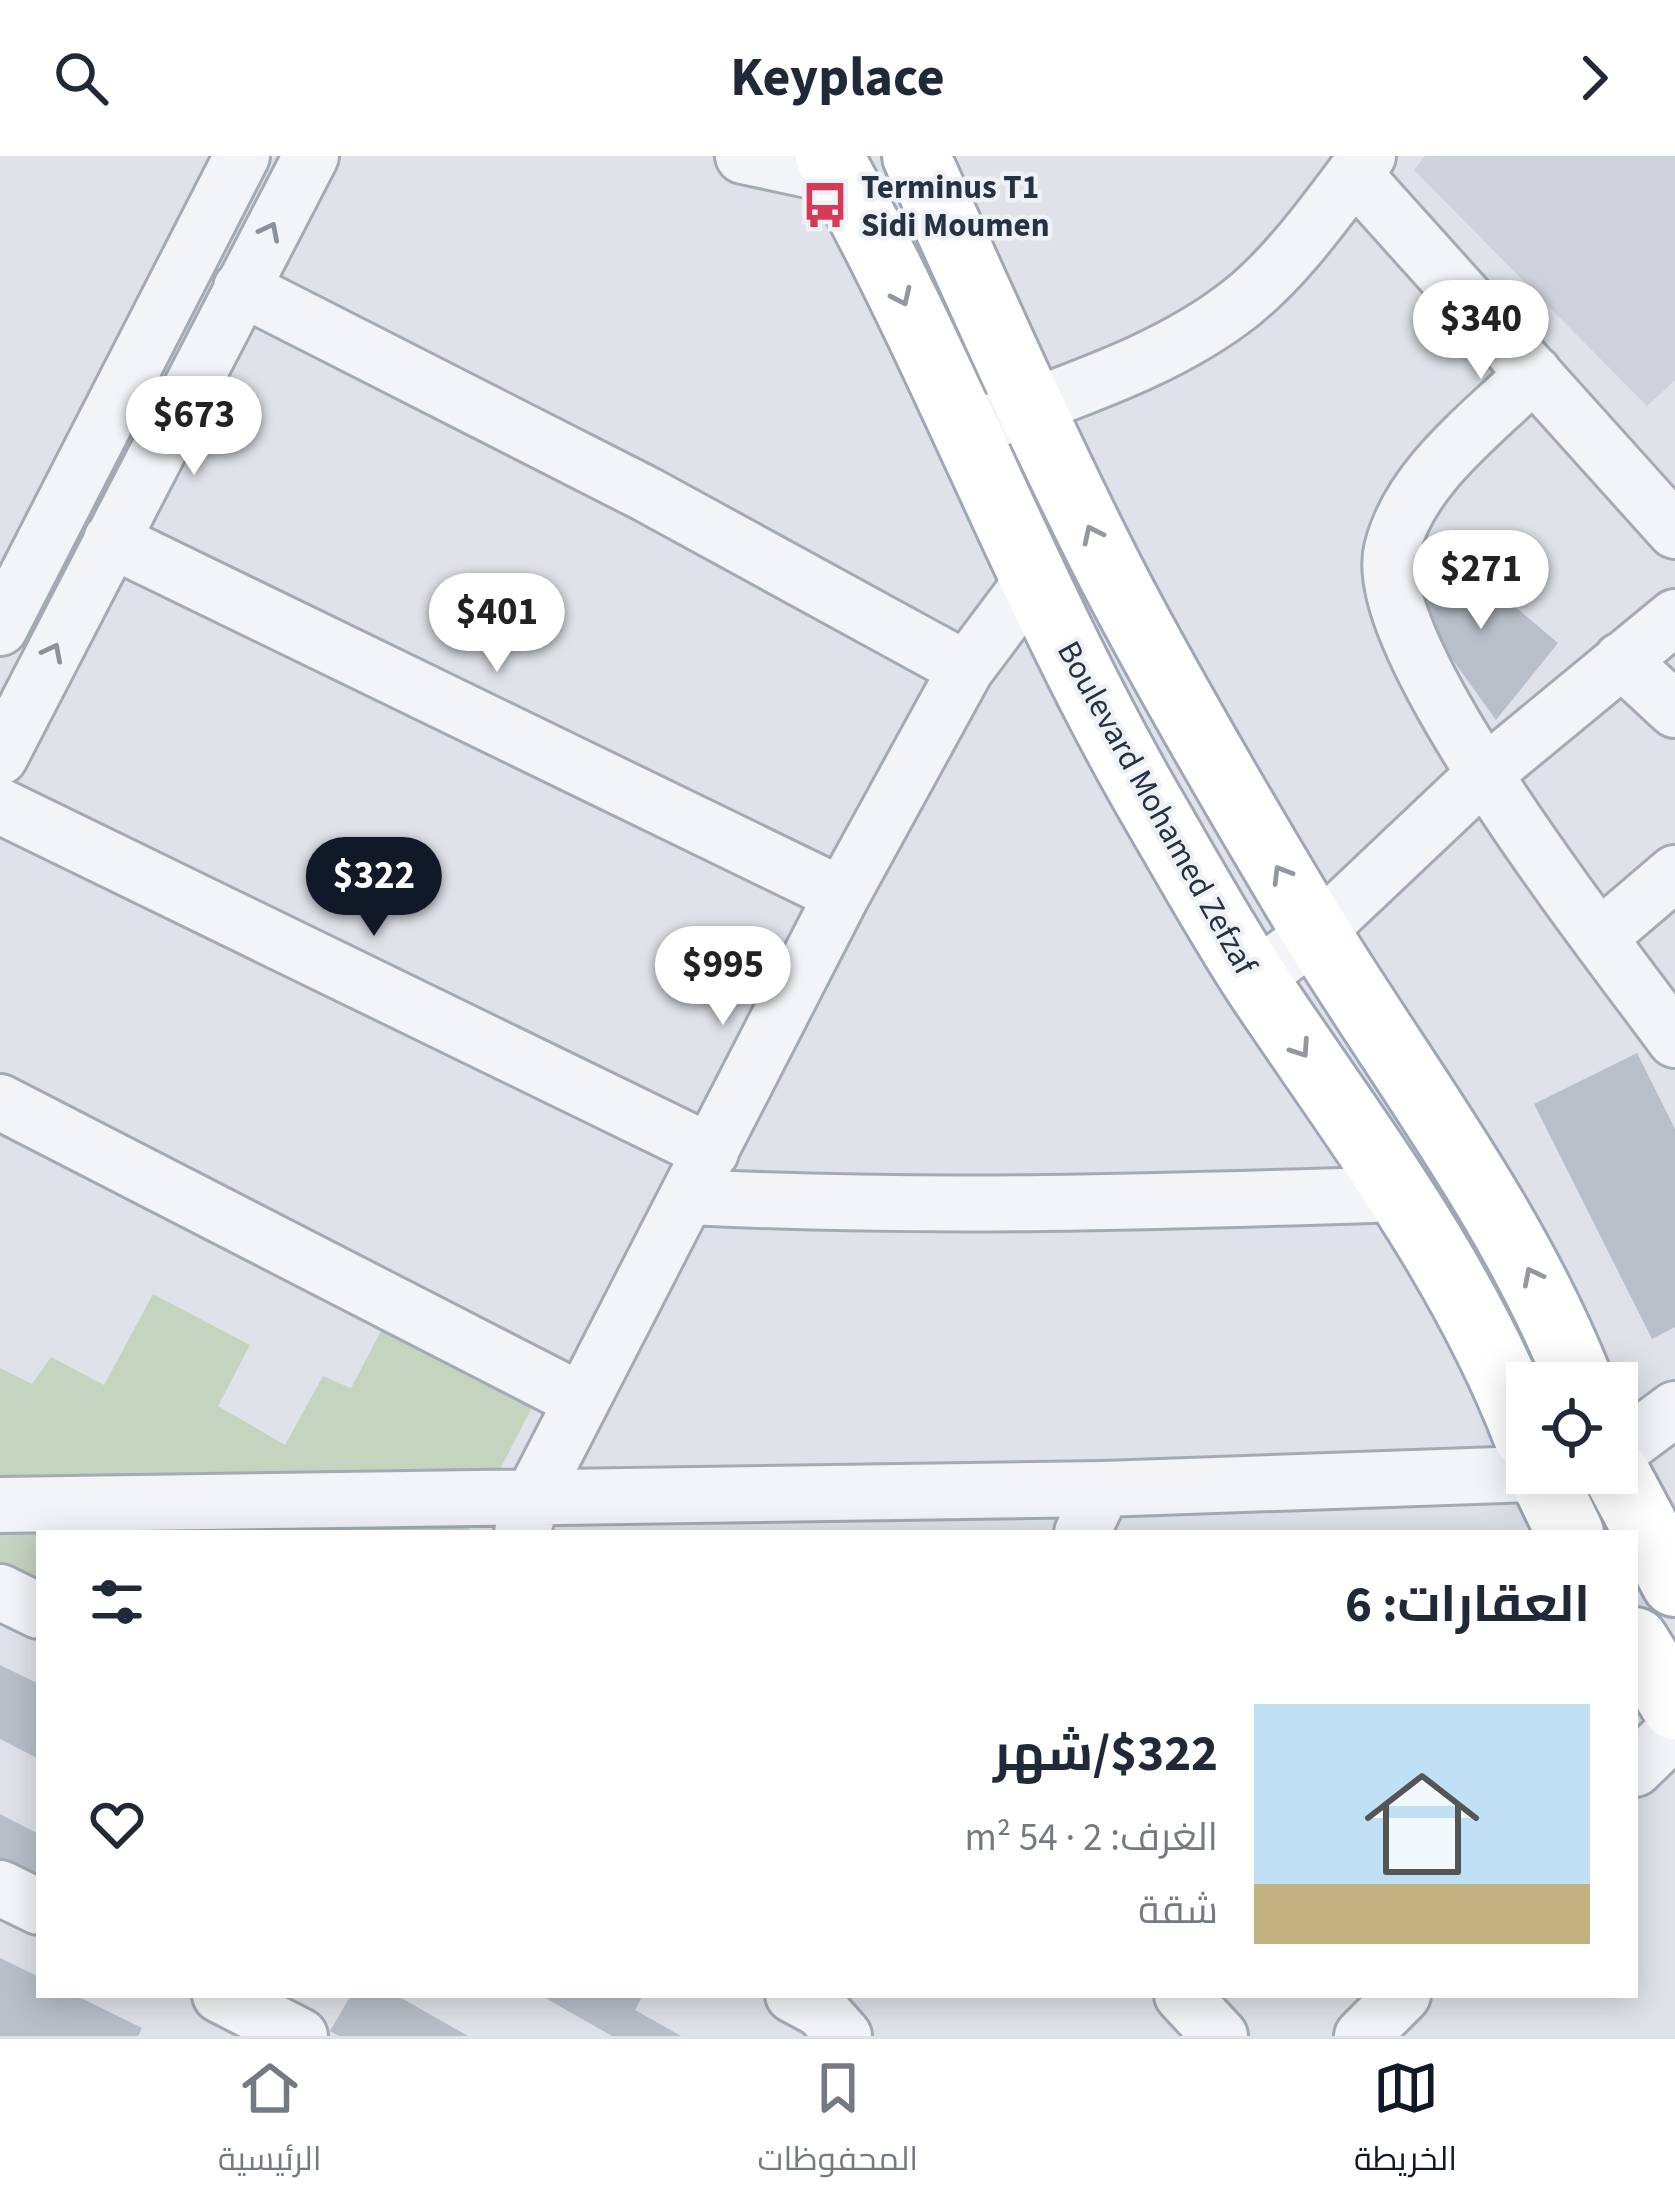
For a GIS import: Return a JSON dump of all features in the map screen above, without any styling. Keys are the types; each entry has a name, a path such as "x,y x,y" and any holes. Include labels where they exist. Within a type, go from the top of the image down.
{"main road":[{"path":"916,156 1030,406 1165,673 1316,933 1452,1139 1522,1256 1570,1362"},
{"name":"Boulevard Mohamed Zefzaf","path":"835,166 1032,581 1153,809 1254,979 1399,1194 1506,1378"},
{"path":"1627,1494 1675,1583"},
{"path":"1638,1646 1675,1706"}],"street":[{"path":"0,628 242,156"},
{"path":"0,757 311,156"},
{"path":"743,156 835,166"},
{"path":"965,432 1120,370 1230,311 1282,264 1361,165 1534,374 1675,531"},
{"path":"241,288 646,494 966,668"},
{"path":"1534,374 1425,482 1403,517 1390,553 1398,609 1481,777 1675,1040"},
{"path":"111,540 842,895"},
{"path":"537,1520 582,1401 842,895 966,668 1032,581"},
{"path":"1254,979 1316,933 1481,777 1675,617"},
{"path":"1622,661 1675,710"},
{"path":"0,806 700,1174 796,1202 1133,1203 1399,1194"},
{"path":"1600,937 1675,873"},
{"path":"0,1102 582,1401"},
{"path":"1638,1436 1675,1409"},
{"path":"0,1504 537,1520 1092,1511 1506,1481"},
{"path":"0,1592 36,1610"},
{"path":"1638,1766 1675,1730"},
{"path":"0,1888 36,1906"},
{"path":"1185,1998 1220,2036"},
{"path":"1362,2036 1400,1998"}],"shaded area":[{"path":"1425,156 1675,156 1675,380 1647,406 1414,170"}],"green space":[{"path":"153,1294 250,1345 218,1406 285,1445 323,1376 351,1388 389,1316 539,1394 469,1530 36,1530 36,1590 0,1572 0,1368 32,1384 51,1357 104,1385"}],"building":[{"path":"1448,550 1558,643 1496,720 1409,599"},
{"path":"1637,1053 1675,1129 1675,1327 1652,1339 1534,1104"},
{"path":"0,1665 36,1683 36,1757 0,1739"},
{"path":"0,1814 36,1832 36,1908 0,1890"},
{"path":"0,1958 36,1976 36,1998 81,1998 142,2028 138,2036 0,2036"},
{"path":"349,1998 401,1998 468,2036 339,2036 330,2031"},
{"path":"545,1998 641,1998 635,2010 681,2036 612,2036"}],"place":[{"name":"Terminus T1 Sidi Moumen","path":"825,205"}]}
